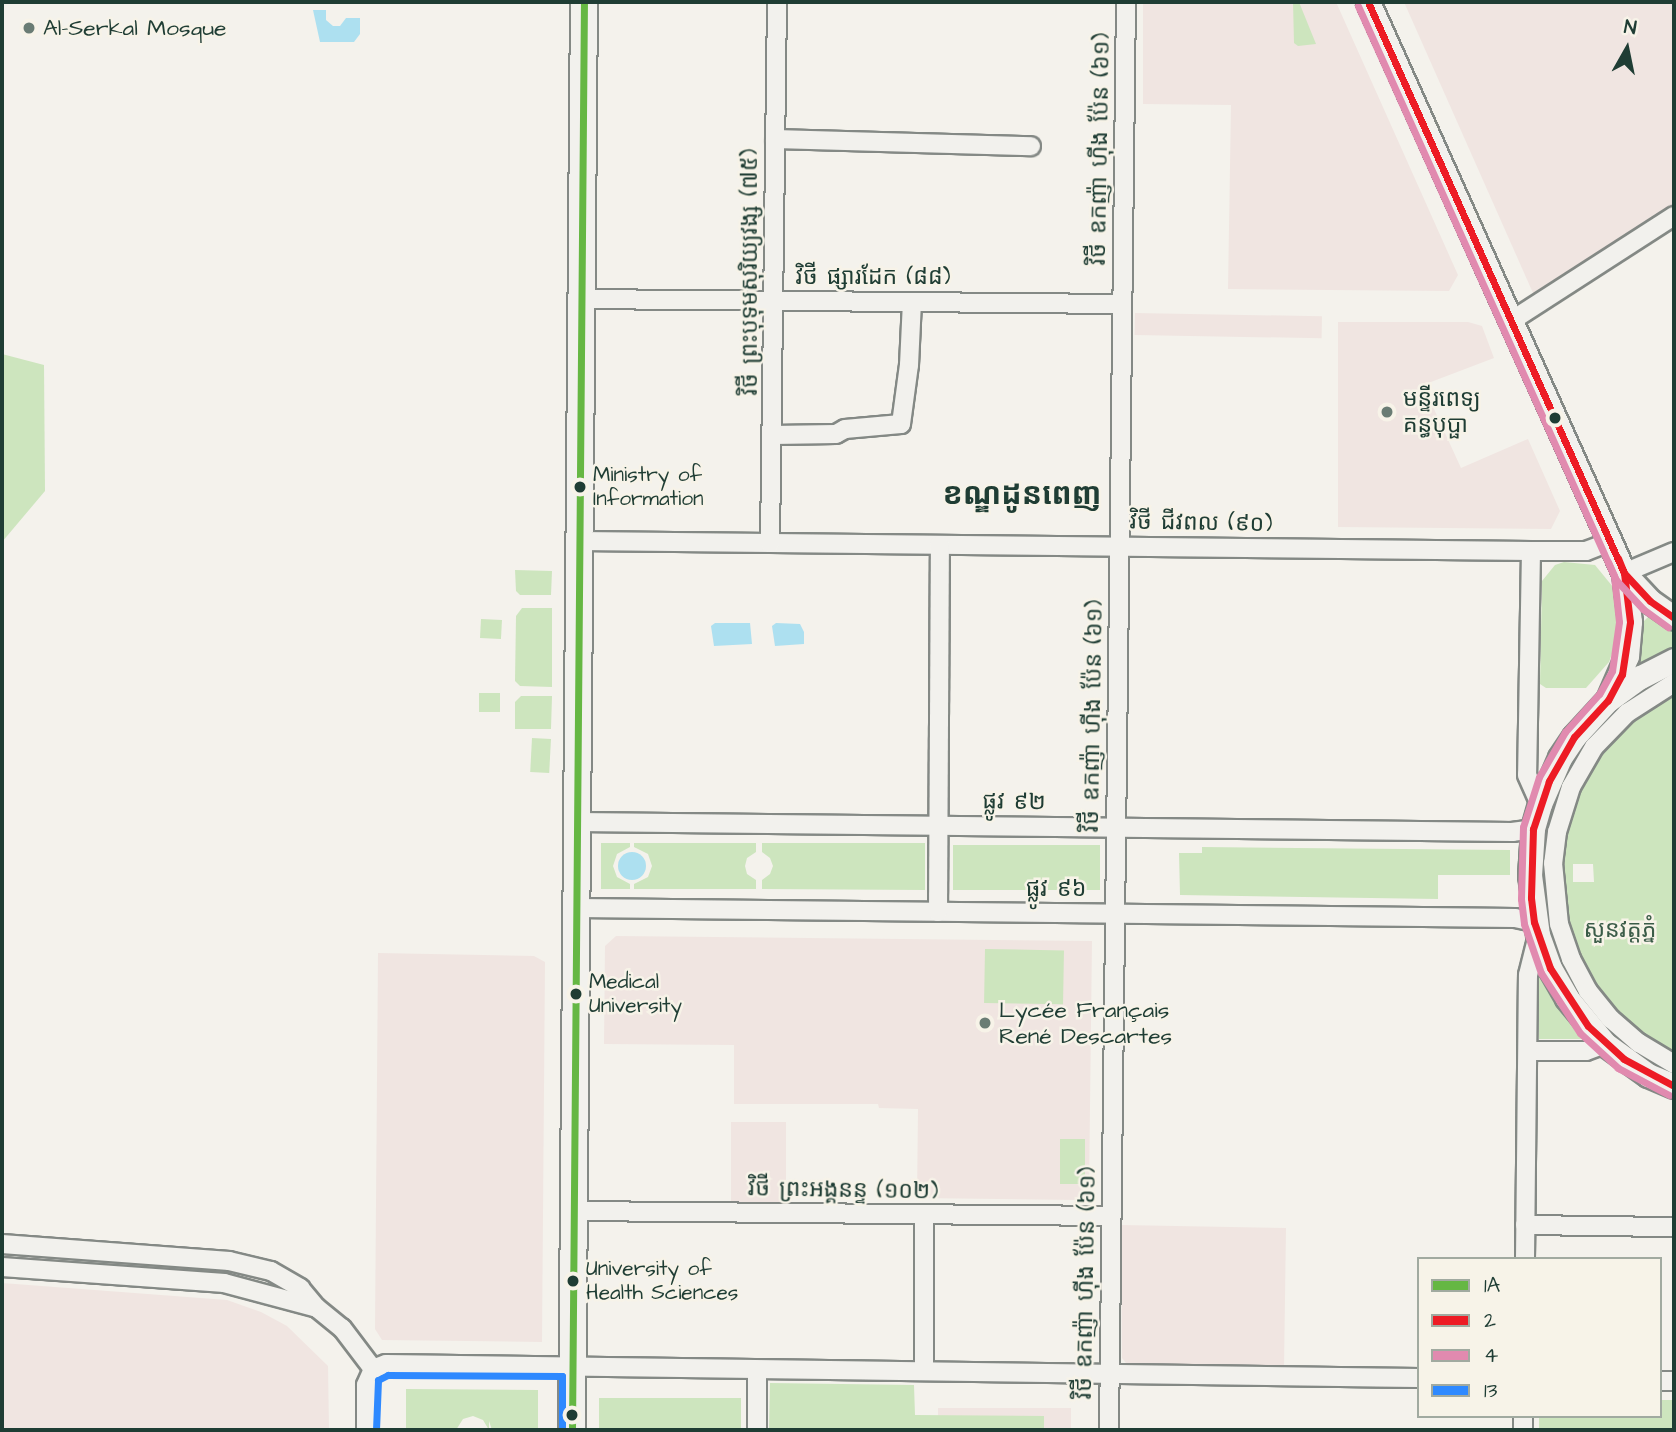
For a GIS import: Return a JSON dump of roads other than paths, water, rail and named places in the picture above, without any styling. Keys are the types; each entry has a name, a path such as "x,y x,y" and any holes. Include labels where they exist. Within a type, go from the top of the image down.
{"highway":[{"path":"572,1430 584,2"}],"main road":[{"path":"1368,2 1624,573 1630,622 1627,656 1608,700"},
{"path":"1624,573 1650,601 1674,618"},
{"path":"1674,660 1640,677 1608,700 1567,748 1540,804 1533,829 1530,875 1536,928 1567,998 1605,1044 1648,1075 1674,1086"}],"street":[{"name":"វិថី ព្រះបុទុមសុរិយ្យវង្ស (៧៥)","path":"770,543 776,2"},
{"name":"វិថី ឧកញ៉ា ហ៊ីង ប៉ែន (៦១)","path":"1109,1430 1126,2"},
{"path":"775,139 1031,146"},
{"path":"1511,321 1674,216"},
{"name":"វិថី ផ្សារដែក (៨៨)","path":"581,299 1122,304"},
{"path":"773,435 836,434 845,429 901,424 909,365 912,302"},
{"name":"វិថី ជីវពល (៩០)","path":"579,541 1531,551 1586,551 1610,542"},
{"path":"938,912 940,545"},
{"path":"1531,551 1527,775 1540,804"},
{"path":"1624,573 1674,552"},
{"path":"1674,683 1627,713 1594,747 1571,788 1557,832 1553,863 1559,924 1571,959 1588,990 1611,1019 1639,1043 1674,1064"},
{"name":"ផ្លូវ ៩២","path":"577,822 1512,832 1533,829"},
{"name":"ផ្លូវ ៩៦","path":"577,908 1515,918 1536,928"},
{"path":"1525,1257 1528,975 1536,928"},
{"path":"1528,1051 1587,1051 1605,1044"},
{"name":"វិថី ព្រះអង្គនន្ទ (១០២)","path":"574,1211 1111,1216"},
{"path":"924,1215 924,1371"},
{"path":"1525,1225 1674,1227"},
{"path":"2,1244 251,1265 287,1278 300,1288 317,1308 342,1328 373,1369"},
{"path":"2,1266 224,1283 317,1308"},
{"path":"366,1430 366,1385 373,1369 386,1364 1417,1378"},
{"path":"757,1370 757,1430"}],"water":[{"path":"313,10 326,10 326,20 333,26 340,26 346,18 360,18 360,34 354,42 320,42"},
{"path":"715,623 750,623 752,644 714,646 711,626"},
{"path":"776,623 800,624 804,632 804,644 775,646 772,626"},
{"path":"632,852 642,856 646,866 642,876 632,880 622,876 618,866 622,856"}],"place":[{"name":"Al-Serkal Mosque","path":"29,28"},
{"name":"មន្ទីរពេទ្យ គន្ធបុប្ផា","path":"1387,412"},
{"name":"Ministry of Information","path":"580,487"},
{"name":"Medical University","path":"576,994"},
{"name":"Lycée Français René Descartes","path":"985,1023"},
{"name":"University of Health Sciences","path":"573,1281"}],"district":[{"name":"ខណ្ឌដូនពេញ","path":"1022,495"}],"park label":[{"name":"សួនវត្ដភ្នំ","path":"1620,930"}]}
